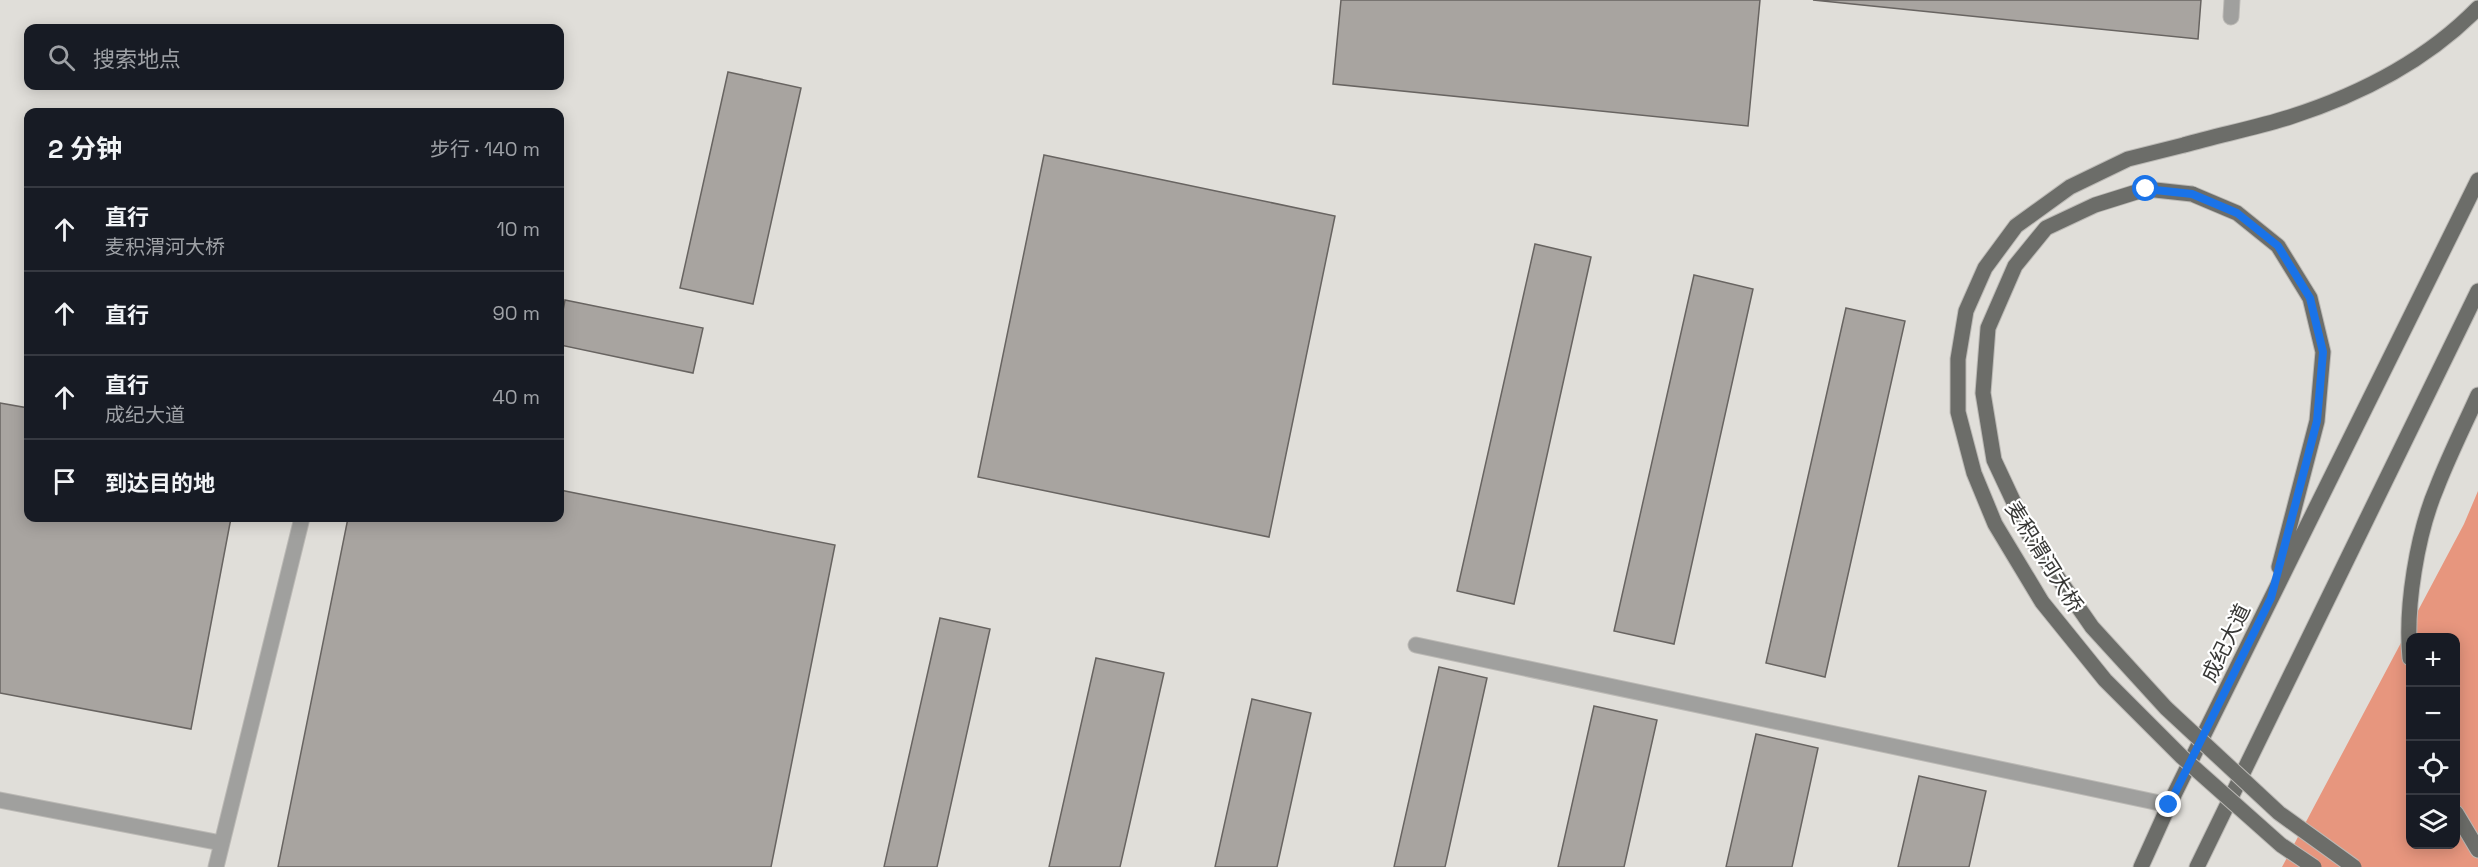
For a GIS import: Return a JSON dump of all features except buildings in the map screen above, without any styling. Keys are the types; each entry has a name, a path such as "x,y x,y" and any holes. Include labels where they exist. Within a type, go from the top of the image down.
{"main road":[{"name":"麦积渭河大桥","path":"2314,867 2281,845 2182,758 2105,680 2042,602 1995,524 1974,473 1958,412 1958,359 1966,311 1985,268 2016,226 2070,187 2128,159 2291,117 2384,79 2456,30 2478,8"},
{"name":"成纪大道","path":"2141,867 2169,805 2478,180"},
{"name":"麦积渭河大桥","path":"2271,598 2317,421 2323,352 2310,298 2278,246 2237,213 2192,194 2146,189 2095,205 2046,228 2015,266 1988,328 1983,393 1994,460 2031,539 2092,627 2166,708 2279,813 2354,867"},
{"path":"2197,867 2478,291"},
{"path":"2408,633 2416,558 2436,489 2478,395"},
{"path":"2460,820 2478,850"}],"street":[{"path":"2231,17 2232,0"},
{"path":"216,867 301,522"},
{"path":"1416,645 2169,805"},
{"path":"0,800 221,843"}],"shaded area":[{"path":"2478,491 2478,867 2282,867 2406,633 2406,849 2460,849 2460,633 2406,633 2464,524"}],"route":[{"path":"2146,189 2192,194 2237,213 2278,246 2310,298 2323,352 2317,421 2271,598 2169,805"}]}
